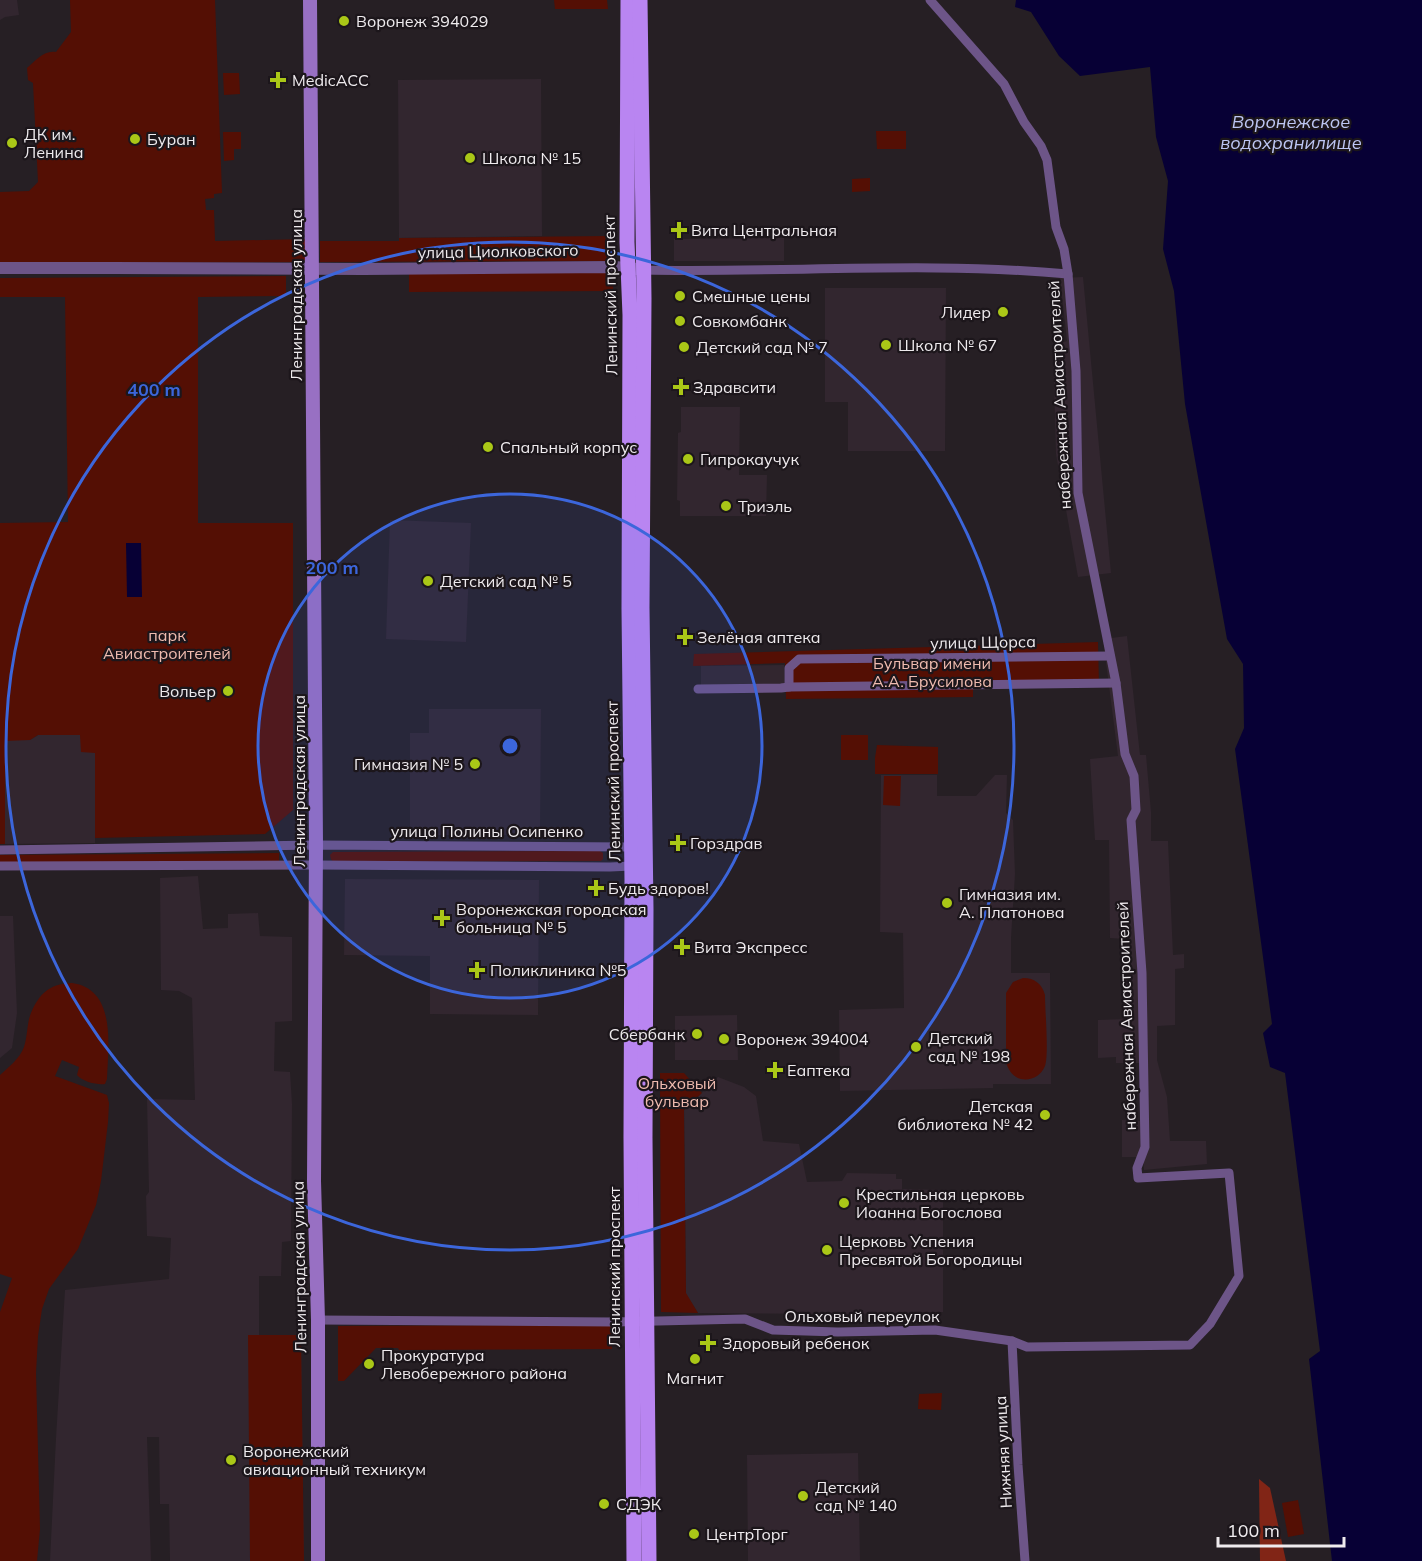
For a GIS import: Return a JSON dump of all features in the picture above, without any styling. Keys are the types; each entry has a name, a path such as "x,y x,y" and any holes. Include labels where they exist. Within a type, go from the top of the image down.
{"main road":[{"name":"Ленинградская улица","path":"310,0 316,845 314,1181 318,1320 318,1561"},
{"name":"Ленинский проспект","path":"628,0 627,242 636,269 645,858 640,1321 634,1561"},
{"name":"Ленинский проспект","path":"640,0 629,609 632,847 631,1138 649,1561"}],"street":[{"name":"набережная Авиастроителей","path":"930,0 1004,84 1024,122 1045,153 1056,227 1064,249 1076,371 1078,493 1116,683 1125,754 1134,776 1136,810 1131,820 1142,973 1145,1147 1137,1168 1138,1178 1230,1173 1239,1276 1210,1324 1190,1345"},
{"name":"улица Циолковского","path":"0,268 615,267 636,269 1021,270 1068,274"},
{"name":"улица Щорса","path":"789,687 789,668 799,659 1110,656"},
{"path":"698,689 1116,683"},
{"name":"улица Полины Осипенко","path":"0,850 316,845 632,847"},
{"path":"632,847 645,858 632,866"},
{"name":"улица Полины Осипенко","path":"0,866 632,866"},
{"name":"Ольховый переулок","path":"318,1320 745,1319 773,1330 838,1332 934,1330 1012,1341 1028,1347 1190,1345"},
{"name":"Нижняя улица","path":"1012,1341 1025,1561"}],"shaded area":[{"path":"0,0 17,0 19,15 0,20"},
{"name":"Школа № 15","path":"541,79 542,236 399,238 398,80"},
{"path":"784,238 784,261 674,261 674,239"},
{"path":"1083,277 1111,573 1078,577 1056,454 1053,346 1067,341 1060,278"},
{"name":"Школа № 67","path":"825,288 946,288 945,451 848,451 848,402 825,402"},
{"path":"681,407 740,407 739,475 767,475 766,516 680,516 680,501 677,500 678,433 681,432"},
{"name":"Детский сад № 5","path":"390,520 471,523 466,642 386,639"},
{"path":"1127,636 1140,755 1146,755 1151,841 1168,841 1173,955 1184,954 1184,968 1175,969 1175,1025 1157,1026 1157,1060 1167,1097 1170,1141 1206,1141 1207,1164 1144,1170 1143,1157 1122,1157 1122,1120 1141,1121 1140,1063 1116,1063 1116,1057 1098,1058 1098,1020 1126,1019 1125,939 1110,938 1109,840 1095,840 1090,759 1118,756 1103,639"},
{"path":"784,665 784,684 701,686 701,666"},
{"name":"Гимназия № 5","path":"429,709 541,709 540,835 410,835 410,733 429,733"},
{"path":"38,735 81,735 95,753 95,843 5,844 5,740 30,740"},
{"name":"Гимназия им. А. Платонова","path":"881,775 937,775 937,796 976,796 995,775 1007,775 1006,813 1013,820 1015,874 1011,973 1050,973 1051,1084 993,1084 993,1088 840,1091 839,1010 904,1008 903,933 880,932"},
{"path":"198,876 203,929 228,928 228,914 258,913 260,936 292,937 292,1021 275,1022 274,1071 290,1072 292,1104 291,1241 282,1242 281,1276 259,1276 259,1335 301,1335 304,1561 170,1561 169,1504 160,1504 159,1437 147,1437 151,1561 50,1561 65,1290 169,1279 171,1238 147,1236 146,1196 149,1192 147,1099 195,1100 192,998 179,991 161,990 160,878"},
{"name":"Воронежская городская больница № 5","path":"345,879 539,880 538,1015 430,1014 430,956 344,955"},
{"path":"0,916 13,916 17,1013 12,1048 0,1058"},
{"path":"737,1015 738,1060 675,1060 675,1016"},
{"path":"718,1077 744,1087 756,1096 763,1141 799,1144 807,1182 842,1181 847,1173 896,1174 896,1179 902,1179 902,1189 943,1190 943,1312 698,1313 686,1294 684,1110"},
{"name":"Детский сад № 140","path":"858,1453 860,1561 748,1561 747,1455"},
{"path":"1259,1479 1270,1488 1286,1561 1260,1561"}],"green space":[{"name":"Буран","path":"70,0 215,0 222,193 214,194 214,198 205,199 206,210 214,210 215,241 307,239 307,259 301,262 0,263 0,192 29,191 38,182 33,83 28,80 27,68 44,54 56,52 71,32"},
{"path":"554,0 607,0 608,9 555,9"},
{"path":"223,73 239,73 240,94 224,95"},
{"path":"876,131 906,131 906,149 877,149"},
{"path":"223,132 241,132 241,149 234,149 234,160 224,161"},
{"path":"870,178 870,191 852,192 852,179"},
{"path":"610,236 611,254 607,254 607,261 320,262 320,241"},
{"path":"409,272 613,272 613,291 409,292"},
{"name":"парк Авиастроителей","path":"286,276 286,296 198,297 198,523 293,523 293,810 265,834 95,838 95,753 81,752 80,735 38,735 30,740 5,741 5,844 0,844 0,523 68,522 65,297 0,297 0,278"},
{"name":"Бульвар имени А.А. Брусилова","path":"1098,642 1099,686 973,688 973,697 786,699 785,663 693,666 694,654"},
{"path":"841,735 868,735 868,760 841,760"},
{"path":"877,745 938,747 938,774 875,774"},
{"path":"884,776 901,776 900,806 883,805"},
{"path":"600,851 603,853 601,861 333,862 330,855 333,852"},
{"path":"279,853 279,861 0,863 0,855"},
{"path":"1023,978 1034,980 1040,985 1045,995 1047,1043 1045,1066 1041,1073 1028,1079 1013,1075 1006,1062 1006,993 1013,982"},
{"path":"72,983 86,988 97,996 103,1008 108,1036 107,1079 105,1084 86,1081 77,1075 79,1067 62,1060 55,1076 107,1095 108,1122 101,1181 96,1205 78,1249 49,1289 42,1309 36,1373 40,1529 37,1561 0,1561 0,1312 12,1278 0,1274 0,1075 22,1051 29,1019 39,998 56,986"},
{"name":"Ольховый бульвар","path":"660,1073 684,1073 702,1093 684,1110 686,1293 698,1313 661,1312"},
{"path":"612,1325 612,1349 399,1350 398,1348 376,1348 344,1381 338,1381 338,1326"},
{"path":"248,1335 301,1335 304,1561 250,1561"},
{"path":"942,1393 941,1410 918,1409 919,1394"},
{"path":"1298,1500 1304,1534 1288,1537 1282,1503"}],"water":[{"name":"Воронежское водохранилище","path":"1016,0 1422,0 1422,1561 1332,1561 1309,1359 1320,1351 1285,1073 1270,1067 1263,1033 1272,1024 1235,749 1244,728 1243,664 1227,639 1185,404 1174,291 1163,249 1168,181 1156,137 1150,67 1080,76 1059,56 1031,12 1015,7"},
{"path":"126,543 141,543 142,597 127,597"}],"place":[{"name":"Воронеж 394029","path":"344,21"},
{"name":"MedicACC","path":"278,80"},
{"name":"Буран","path":"135,139"},
{"name":"ДК им. Ленина","path":"12,143"},
{"name":"Школа № 15","path":"470,158"},
{"name":"Вита Центральная","path":"679,230"},
{"name":"Смешные цены","path":"680,296"},
{"name":"Лидер","path":"1003,312"},
{"name":"Совкомбанк","path":"680,321"},
{"name":"Школа № 67","path":"886,345"},
{"name":"Детский сад № 7","path":"684,347"},
{"name":"Здравсити","path":"681,387"},
{"name":"Спальный корпус","path":"488,447"},
{"name":"Гипрокаучук","path":"688,459"},
{"name":"Триэль","path":"726,506"},
{"name":"Детский сад № 5","path":"428,581"},
{"name":"Зелёная аптека","path":"685,637"},
{"name":"Вольер","path":"228,691"},
{"name":"Гимназия № 5","path":"475,764"},
{"name":"Горздрав","path":"678,843"},
{"name":"Будь здоров!","path":"596,888"},
{"name":"Гимназия им. А. Платонова","path":"947,903"},
{"name":"Воронежская городская больница № 5","path":"442,918"},
{"name":"Вита Экспресс","path":"682,947"},
{"name":"Поликлиника №5","path":"477,970"},
{"name":"Сбербанк","path":"697,1034"},
{"name":"Воронеж 394004","path":"724,1039"},
{"name":"Детский сад № 198","path":"916,1047"},
{"name":"Еаптека","path":"775,1070"},
{"name":"Детская библиотека № 42","path":"1045,1115"},
{"name":"Крестильная церковь Иоанна Богослова","path":"844,1203"},
{"name":"Церковь Успения Пресвятой Богородицы","path":"827,1250"},
{"name":"Здоровый ребенок","path":"708,1343"},
{"name":"Магнит","path":"695,1359"},
{"name":"Прокуратура Левобережного района","path":"369,1364"},
{"name":"Воронежский авиационный техникум","path":"231,1460"},
{"name":"Детский сад № 140","path":"803,1496"},
{"name":"СДЭК","path":"604,1504"},
{"name":"ЦентрТорг","path":"694,1534"}]}
